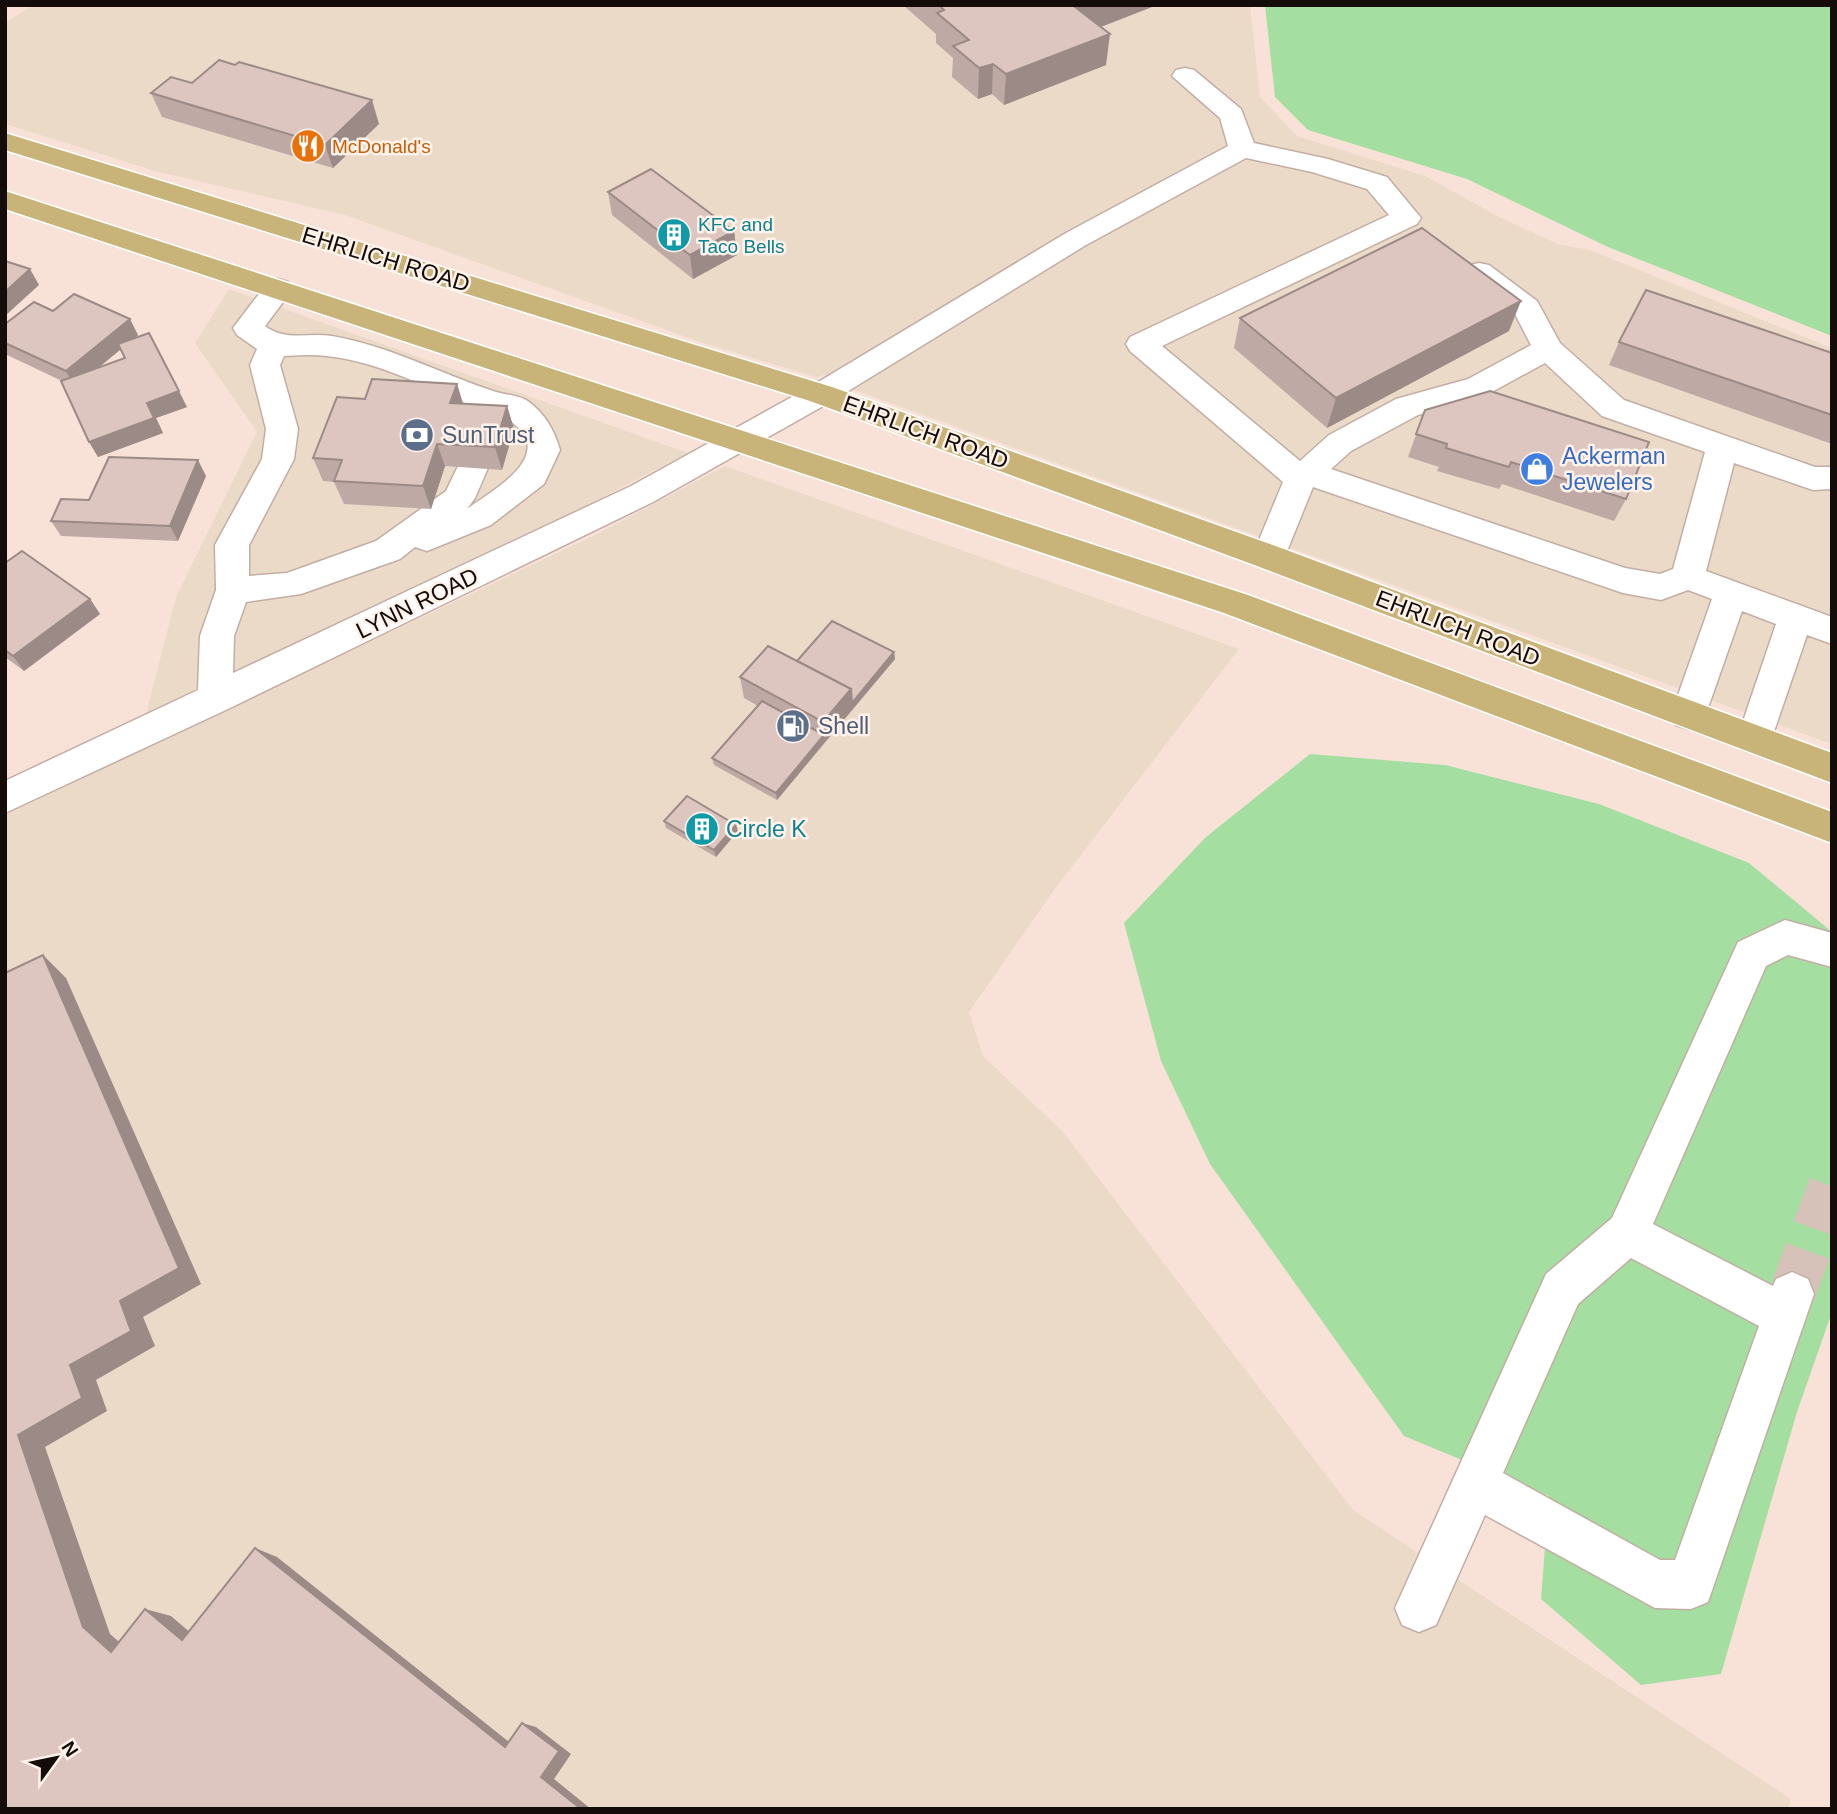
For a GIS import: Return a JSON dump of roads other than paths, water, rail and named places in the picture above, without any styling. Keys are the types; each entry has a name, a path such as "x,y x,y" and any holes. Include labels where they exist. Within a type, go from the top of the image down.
{"main road":[{"name":"EHRLICH ROAD","path":"5,141 821,394 1269,557 1832,768"},
{"path":"5,200 1237,604 1832,828"}],"street":[{"path":"1185,76 1232,114 1242,149 1318,165 1377,183 1418,226 1141,344 1303,476 1623,580 1661,587 1688,577 1832,631"},
{"name":"LYNN ROAD","path":"5,798 582,524 740,441 1076,239 1242,149"},
{"path":"1461,259 1527,307 1548,349 1613,408 1813,479 1832,478"},
{"path":"233,590 289,585 424,540 479,517 533,476 544,450 538,431 516,408 485,414 433,378 328,345 286,347 264,342 248,328 278,289"},
{"path":"215,699 217,636 233,590 232,545 278,459 282,429 265,365 274,345"},
{"path":"1269,557 1303,476 1340,443 1407,407 1479,386 1548,349"},
{"path":"1688,577 1722,447"},
{"path":"388,550 465,483"},
{"path":"1689,715 1731,593"},
{"path":"1755,739 1795,618"},
{"path":"1419,1608 1562,1289 1627,1233 1752,954 1785,937 1832,950"},
{"path":"1474,1483 1654,1584 1691,1585 1788,1304 1627,1233"}],"tunnel":[{"path":"1792,1294 1832,1184"}],"place":[{"name":"McDonald's","path":"308,146"},
{"name":"KFC and Taco Bells","path":"674,235"},
{"name":"SunTrust","path":"417,435"},
{"name":"Ackerman Jewelers","path":"1537,469"},
{"name":"Shell","path":"793,726"},
{"name":"Circle K","path":"702,829"}]}
